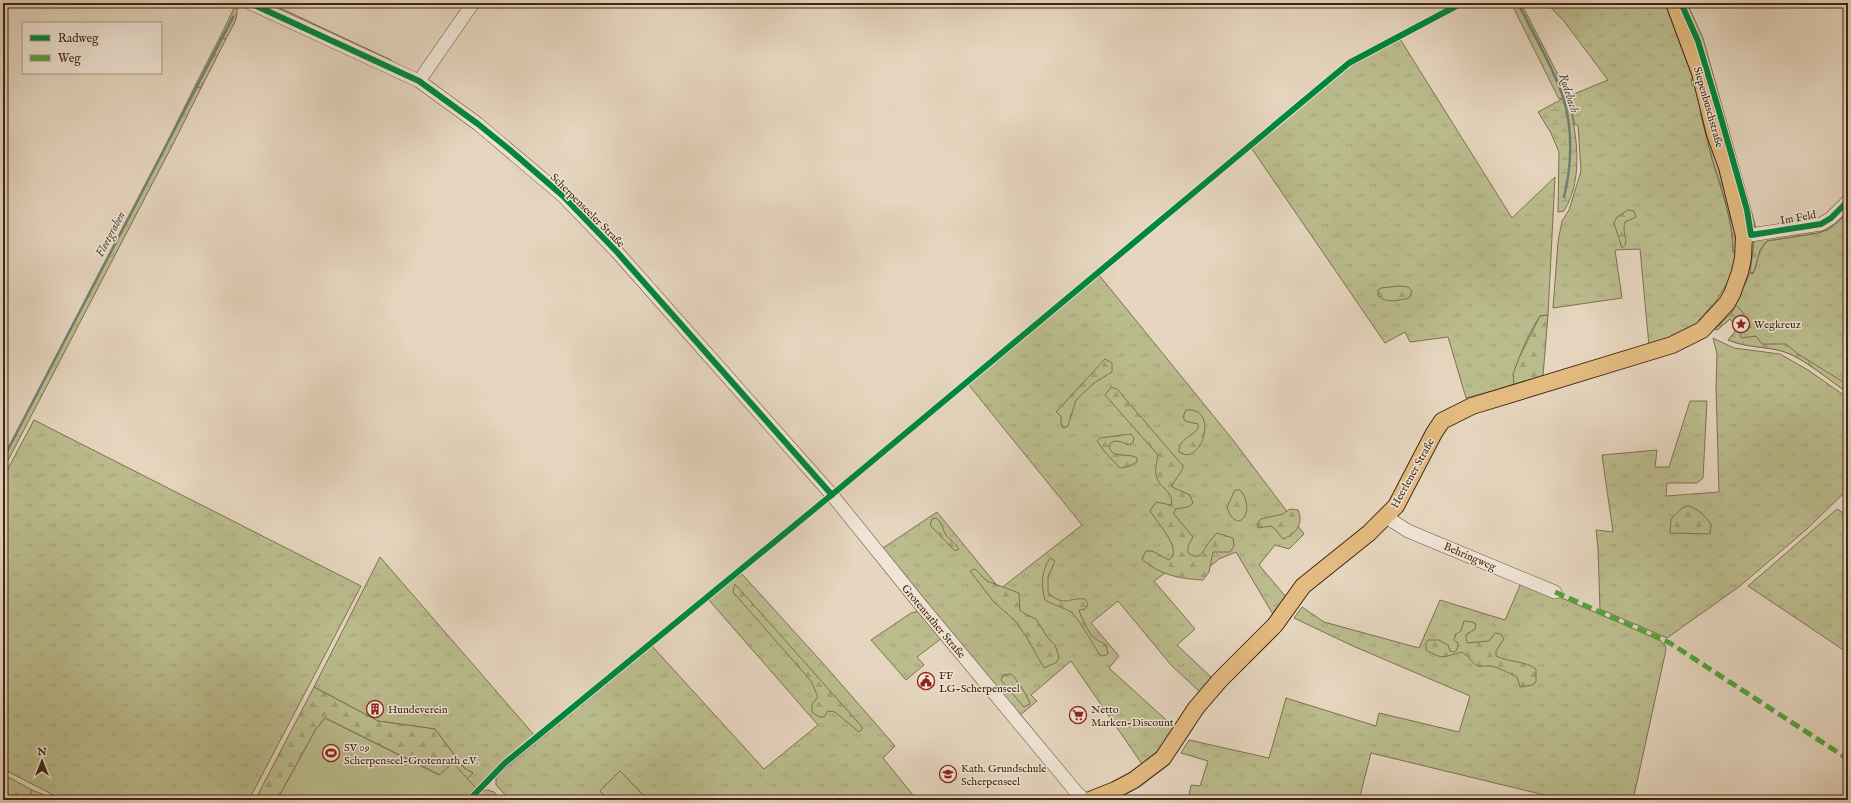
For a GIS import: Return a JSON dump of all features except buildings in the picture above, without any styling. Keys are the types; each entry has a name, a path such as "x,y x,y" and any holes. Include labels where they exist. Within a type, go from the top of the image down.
{"main road":[{"name":"Siepenbuschstraße","path":"1674,3 1700,73 1715,134 1727,167 1744,236"},
{"name":"Heerlener Straße","path":"1090,800 1115,790 1134,780 1163,758 1196,708 1220,680 1275,625 1303,586 1369,534 1396,506 1436,429 1442,421 1479,404 1672,345 1702,330 1717,315 1732,294 1743,258 1744,236"}],"street":[{"name":"Scherpenseeler Straße","path":"250,3 419,81 510,150 574,206 628,264 768,425 832,495"},
{"path":"419,81 473,3"},
{"name":"Im Feld","path":"1744,236 1821,224 1831,218 1848,201"},
{"name":"Grotenrather Straße","path":"832,495 920,604 1077,793 1085,800"},
{"name":"Behringweg","path":"1386,517 1408,531 1555,592"}],"green space":[{"path":"1511,3 1521,3 1569,96 1608,80 1563,20 1550,7 1564,3 1670,3 1694,76 1691,79 1692,85 1697,86 1703,108 1700,111 1729,217 1733,252 1738,250 1732,283 1727,283 1717,300 1699,320 1699,326 1649,346 1640,249 1615,250 1622,298 1553,308 1558,242 1562,221 1569,210 1581,171 1578,125 1575,125 1568,96 1559,99"},
{"path":"1684,3 1687,3 1703,38 1756,228 1753,225 1720,106"},
{"path":"236,4 237,13 233,26 226,39 219,39"},
{"path":"278,7 391,60 392,62 276,8"},
{"path":"219,39 226,39 201,88 197,87 196,84"},
{"path":"1400,39 1512,218 1555,177 1548,315 1540,316 1531,331 1516,368 1514,385 1466,398 1448,337 1410,342 1405,332 1385,343 1250,146 1299,108 1351,64"},
{"path":"196,84 197,87 201,88 174,142 3,470 3,459 136,205"},
{"path":"1568,96 1576,139 1577,169 1571,198 1564,211 1558,212 1559,152 1551,133 1538,112"},
{"path":"1703,108 1735,223 1738,250 1733,252 1733,240 1729,217 1700,111"},
{"path":"1848,208 1848,213 1829,229 1818,233 1767,241 1760,250 1754,272 1750,273 1754,242 1758,238"},
{"path":"1628,210 1634,211 1636,217 1625,222 1624,230 1626,243 1622,248 1614,223 1617,217"},
{"path":"1848,213 1848,393 1809,365 1792,355 1778,350 1735,343 1728,340 1735,332 1736,326 1730,319 1717,330 1715,329 1732,312 1750,273 1753,274 1759,253 1767,241 1818,233 1829,229"},
{"path":"1099,275 1233,440 1304,534 1289,549 1275,545 1259,565 1286,597 1274,616 1236,552 1219,559 1198,576 1183,560 1154,581 1195,629 1177,645 1211,677 1200,692 1171,665 1118,601 1091,623 1119,656 1109,668 1174,727 1157,754 1142,764 1071,661 1031,695 1037,701 1019,716 880,550 937,512 1000,589 1082,525 968,384"},
{"path":"1400,286 1408,287 1412,291 1409,298 1389,301 1378,296 1378,290 1381,288"},
{"path":"1736,305 1741,310 1751,327 1743,328 1740,334 1741,338 1756,336 1762,344 1786,344 1798,354 1848,385 1848,393 1809,365 1792,355 1778,350 1735,343 1728,340 1735,332 1736,326 1730,319 1717,330 1715,329 1732,312"},
{"path":"1548,315 1543,376 1514,385 1513,374 1519,358 1540,316"},
{"path":"1713,338 1734,348 1780,354 1808,370 1848,398 1848,489 1807,529 1740,586 1667,638 1600,609 1596,530 1613,532 1602,455 1657,450 1655,467 1669,467 1690,401 1707,401 1703,478 1697,483 1667,483 1666,496 1719,492 1716,387 1717,354"},
{"path":"1105,359 1112,363 1112,372 1094,383 1076,400 1068,426 1063,428 1061,424 1061,416 1056,412"},
{"path":"1111,387 1117,389 1183,466 1172,487 1190,495 1193,503 1188,507 1175,509 1174,514 1193,537 1188,546 1188,553 1192,556 1196,556 1202,553 1217,533 1233,538 1234,546 1230,552 1213,552 1209,572 1203,580 1187,579 1171,575 1156,569 1142,559 1146,551 1152,551 1169,560 1173,556 1172,544 1150,511 1156,502 1171,505 1172,501 1171,497 1159,482 1156,475 1158,455 1105,395"},
{"path":"1186,410 1196,411 1202,417 1205,426 1204,436 1200,445 1195,452 1187,455 1179,452 1180,447 1185,439 1196,431 1198,424 1185,421 1183,417"},
{"path":"34,420 361,586 249,800 63,800 3,769 3,478"},
{"path":"1131,434 1134,438 1133,443 1128,445 1116,441 1109,445 1110,450 1113,453 1137,458 1137,462 1127,467 1120,468 1097,441 1100,438"},
{"path":"1235,490 1240,490 1244,497 1247,510 1243,519 1239,521 1235,520 1231,516 1227,507"},
{"path":"1689,506 1699,511 1706,518 1711,525 1710,534 1670,533 1671,519 1682,508"},
{"path":"1290,509 1298,510 1300,520 1298,528 1288,537 1283,539 1271,526 1258,528 1257,524 1261,519 1283,514"},
{"path":"1837,509 1848,516 1848,653 1748,586"},
{"path":"936,518 941,524 946,535 959,549 955,551 930,525 932,519"},
{"path":"380,557 535,736 476,788 467,779 473,773 464,768 435,729 378,721 314,687"},
{"path":"1050,558 1055,561 1048,577 1048,593 1063,601 1085,599 1088,604 1085,609 1079,610 1081,615 1092,636 1106,645 1108,654 1103,656 1099,654 1082,626 1071,612 1045,600 1043,573"},
{"path":"975,569 987,581 1019,593 1020,610 1036,619 1048,638 1055,645 1059,657 1057,662 1044,668 1026,636 1015,621 994,602 970,571"},
{"path":"742,574 895,746 883,758 917,800 648,800 620,771 600,791 608,800 510,800 496,785 496,777 502,771 652,646 764,769 818,725 708,599"},
{"path":"1522,581 1660,640 1665,645 1666,650 1633,800 1565,800 1371,753 1359,800 1188,800 1191,785 1200,786 1208,761 1181,753 1189,740 1269,758 1286,698 1376,726 1379,713 1459,732 1470,696 1353,646 1294,618 1302,607 1324,622 1419,648 1440,600 1505,620"},
{"path":"735,584 863,728 859,732 835,712 828,711 824,717 819,717 812,712 812,704 818,697 811,681 733,592"},
{"path":"919,611 942,638 917,657 924,665 906,680 871,640 911,613"},
{"path":"1464,621 1476,624 1475,629 1466,635 1467,643 1489,641 1495,633 1501,634 1504,639 1496,651 1496,656 1532,666 1536,669 1536,682 1532,685 1520,687 1517,677 1495,667 1478,666 1461,652 1444,657 1426,650 1426,643 1428,640 1439,640 1448,645 1450,651 1454,652 1457,650 1458,643 1454,640 1456,634 1461,631"},
{"path":"1011,674 1022,688 1030,704 1024,707 1001,680 1003,675"},
{"path":"314,687 378,721 435,729 464,768 473,773 467,779 453,764 440,775 325,718 316,729 277,800 255,800"},
{"path":"325,718 439,775 453,763 476,788 464,800 277,800 316,729"},
{"path":"620,771 648,800 608,800 600,791"},
{"path":"3,774 32,790 28,800 3,800"},
{"path":"32,790 52,798 56,800 28,800"},
{"path":"488,790 494,792 502,800 494,800 491,796 486,800 473,800 482,791"}],"waterway":[{"name":"Rodebach","path":"1518,3 1559,85 1566,109 1570,134 1570,159 1564,197"},
{"name":"Fleetgraben","path":"3,459 233,17"}],"marked path":[{"path":"1555,592 1670,643 1848,759"}],"cycle path":[{"path":"250,3 419,81 478,124 510,150 563,196 617,252 832,495"},
{"path":"469,800 505,763 840,488 1349,63 1462,3"},
{"path":"1681,3 1698,41 1747,210 1751,235 1821,224 1831,218 1848,201"}],"place":[{"name":"Wegkreuz","path":"1741,324"},
{"name":"FF LG-Scherpenseel","path":"926,681"},
{"name":"Hundeverein","path":"375,709"},
{"name":"Netto Marken-Discount","path":"1078,715"},
{"name":"SV 09 Scherpenseel-Grotenrath e.V.","path":"331,753"},
{"name":"Kath. Grundschule Scherpenseel","path":"948,774"}]}
